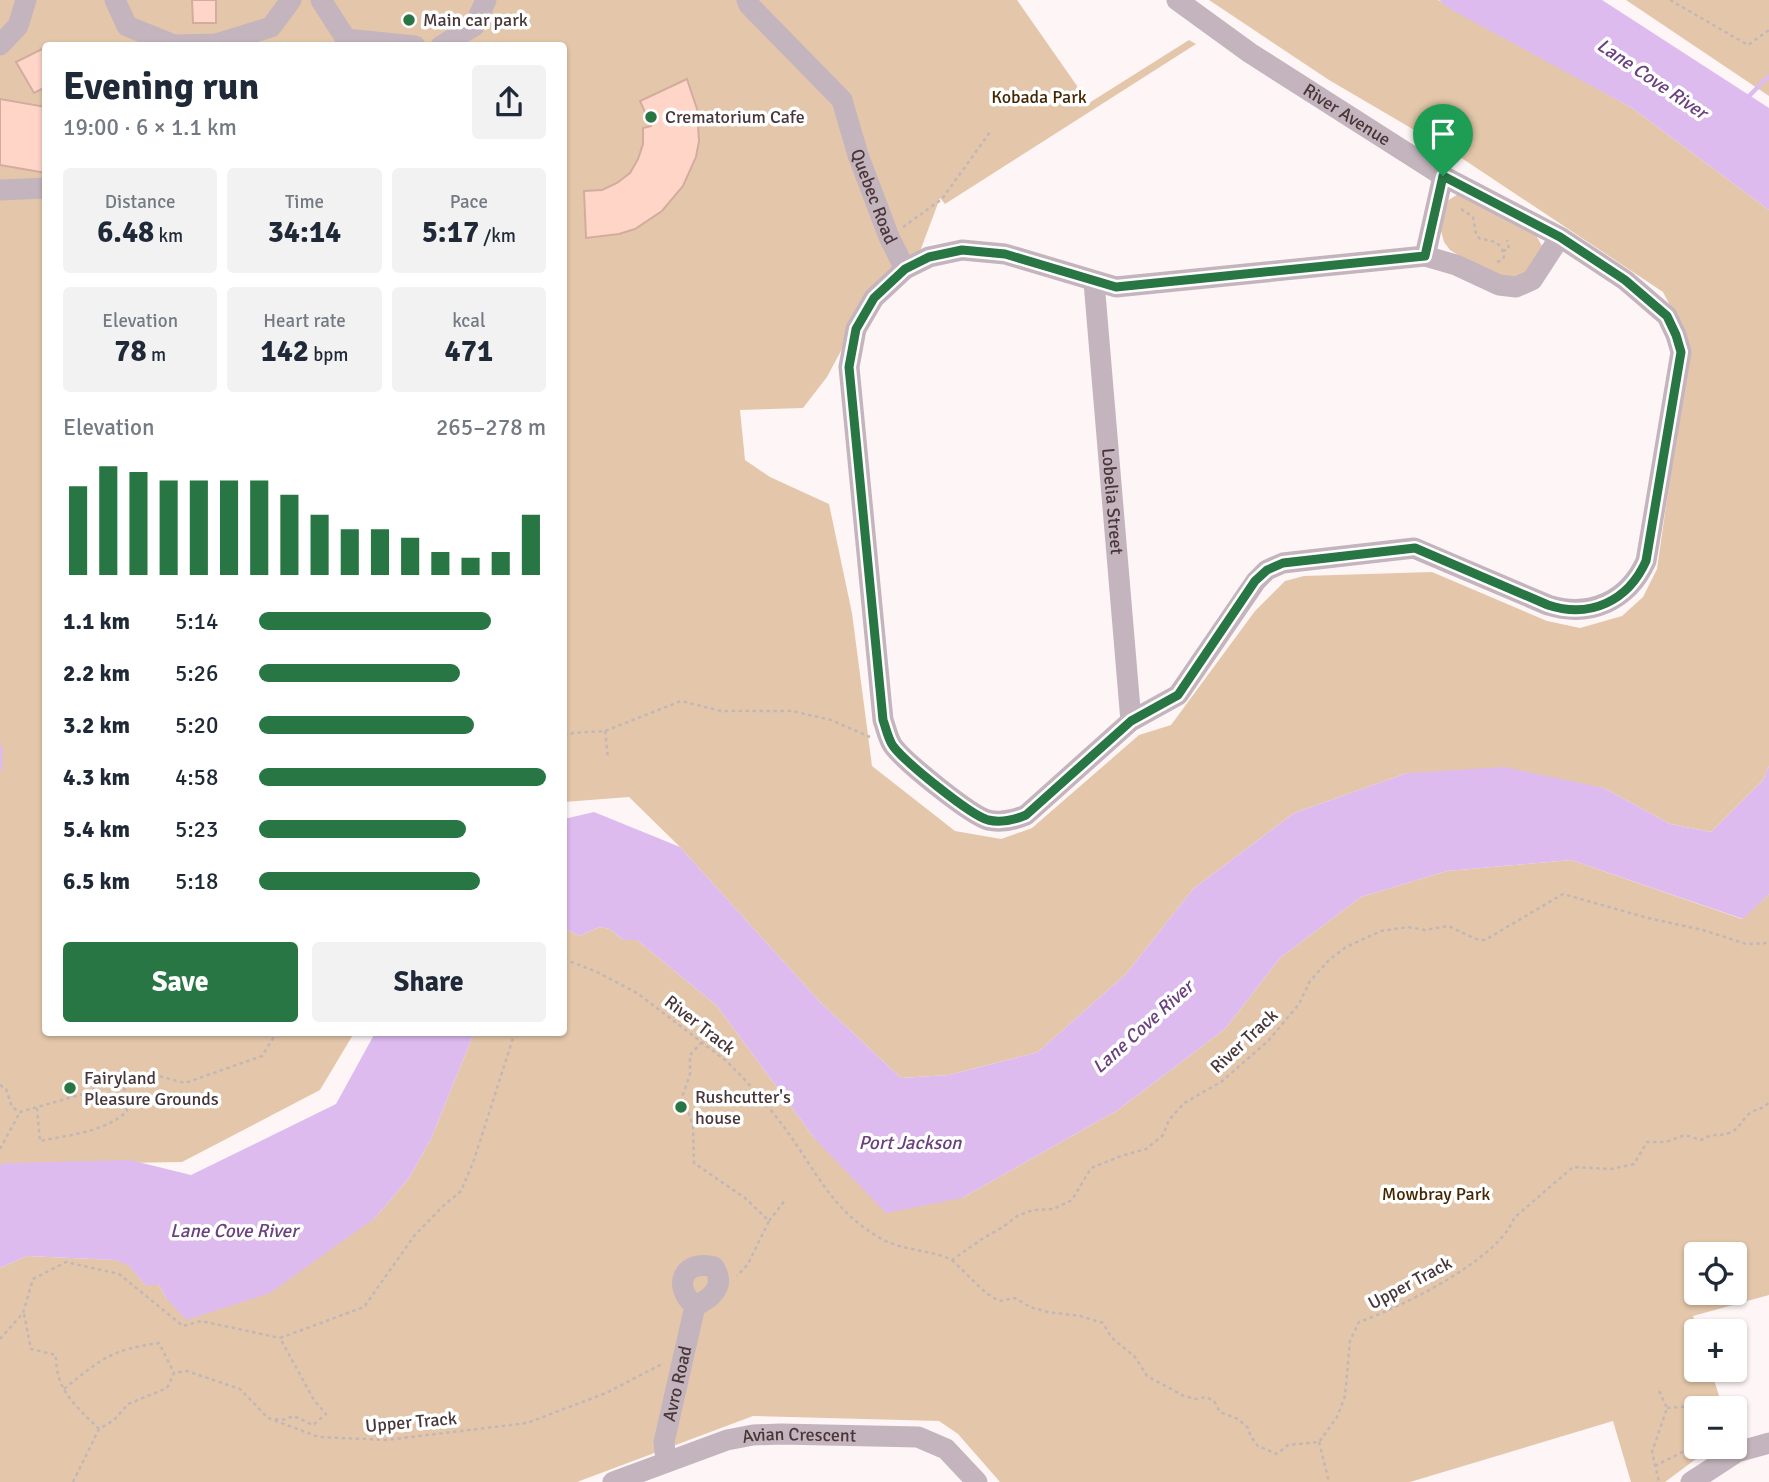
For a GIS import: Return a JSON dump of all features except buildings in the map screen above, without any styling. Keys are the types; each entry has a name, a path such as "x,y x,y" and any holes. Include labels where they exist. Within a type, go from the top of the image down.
{"street":[{"path":"0,45 18,26 26,0"},
{"path":"114,0 127,26 167,42"},
{"path":"222,42 271,27 291,0"},
{"path":"321,0 348,42"},
{"path":"448,42 474,26 486,0"},
{"name":"Quebec Road","path":"747,0 842,100 858,155 889,237 905,269"},
{"name":"River Avenue","path":"891,744 911,764 979,816 988,820 1009,821 1034,810 1131,721 1178,695 1255,581 1267,570 1283,563 1415,548 1548,605 1570,610 1604,605 1626,592 1646,561 1681,352 1667,316 1625,280 1560,237 1443,176 1250,53 1177,0"},
{"path":"1425,256 1443,176"},
{"path":"0,190 42,188"},
{"path":"891,744 883,720 849,367 856,329 874,298 905,269 929,257 962,250 1005,254 1116,287 1425,256 1456,265 1499,285 1516,288 1532,280 1560,237"},
{"name":"Lobelia Street","path":"1094,282 1131,721"},
{"path":"697,1266 713,1267 719,1275 720,1283 715,1293 695,1306 682,1291 682,1284 688,1271 697,1266"},
{"name":"Avro Road","path":"666,1461 664,1442 695,1306"},
{"name":"Avian Crescent","path":"613,1482 727,1440 753,1434 918,1437 946,1449 977,1482"},
{"path":"1691,1482 1737,1452 1769,1443"}],"path":[{"path":"1670,0 1748,45 1769,30"},
{"path":"889,237 942,199 990,132"},
{"path":"1461,209 1473,217 1480,239 1496,242 1503,251 1504,257 1501,261 1492,262"},
{"path":"1474,227 1481,228"},
{"path":"1503,251 1509,249 1507,240"},
{"path":"567,735 605,731 681,701 721,711 792,711 833,721 891,744"},
{"path":"605,731 608,758"},
{"name":"River Track","path":"567,960 637,993 737,1071 781,1124 839,1208 881,1239 952,1260 1017,1216 1034,1210 1053,1209 1072,1200 1091,1168 1146,1149 1163,1135 1169,1121 1184,1103 1221,1082 1268,1041 1300,1004 1310,981 1329,960 1346,947 1381,930 1408,927 1425,930 1448,926 1476,939 1485,940 1563,894 1703,930 1746,944 1769,943"},
{"path":"0,1085 6,1089 12,1107 20,1112 83,1094 113,1081 124,1084 159,1076 185,1083 262,1056 275,1036"},
{"path":"0,1339 23,1313 33,1279 66,1262 119,1274 184,1326 201,1321 280,1338 364,1307 414,1236 461,1191 474,1160 514,1036"},
{"path":"702,1042 690,1055 690,1074 683,1094 693,1126 694,1163 745,1198 769,1221"},
{"path":"37,1108 40,1141 90,1131 120,1118 127,1111 124,1084"},
{"name":"Upper Track","path":"1319,1442 1337,1417 1345,1396 1350,1341 1359,1322 1443,1283 1503,1235 1514,1218 1573,1167 1611,1169 1634,1164 1647,1142 1666,1142 1685,1136 1701,1140 1713,1133 1730,1133 1750,1112 1764,1108 1769,1102"},
{"path":"0,1149 20,1112"},
{"path":"720,1283 729,1285 748,1264 769,1221 786,1199"},
{"path":"952,1260 986,1293 999,1301 1015,1298 1030,1307 1103,1323 1111,1337 1135,1357 1147,1376 1184,1396 1196,1399 1206,1397 1214,1401 1220,1412 1238,1419 1248,1428 1258,1446 1268,1451 1277,1454 1288,1445 1319,1442 1329,1482"},
{"path":"23,1313 31,1349 56,1355 56,1371 67,1398 99,1429"},
{"path":"268,1418 282,1420 294,1416 313,1424 326,1414 314,1400 280,1338"},
{"path":"64,1390 101,1358 129,1347 159,1343 174,1373 167,1388 128,1404 114,1420 99,1429 73,1482"},
{"name":"Upper Track","path":"174,1373 187,1371 240,1389 268,1418 319,1437 386,1440 527,1423 606,1394 683,1352"},
{"path":"1659,1391 1667,1408 1652,1452 1659,1482"},
{"path":"1667,1408 1684,1407"},
{"path":"1655,1466 1684,1451"}],"green space":[{"name":"Kobada Park","path":"0,0 1017,0 1089,103 1189,40 1196,44 945,204 940,198 919,254 866,304 827,377 803,408 740,410 745,460 770,477 829,504 852,613 872,766 955,831 1001,839 1032,828 1139,735 1171,725 1255,611 1285,581 1304,576 1432,572 1547,621 1580,628 1622,616 1643,597 1657,569 1688,352 1677,319 1663,292 1457,155 1329,80 1209,0 1438,0 1632,108 1769,210 1769,766 1763,780 1711,832 1670,824 1604,788 1407,773 1294,813 1193,889 1126,974 1038,1052 949,1075 901,1078 820,1002 680,847 629,797 567,802 567,42 42,42 42,1036 352,1036 320,1090 182,1162 0,1165"},
{"path":"1626,0 1769,0 1769,96"},
{"path":"1458,194 1536,235 1542,246 1521,278 1499,280 1450,250 1444,242 1441,231 1447,201"},
{"name":"Mowbray Park","path":"1571,860 1742,919 1769,894 1769,1295 1747,1301 1747,1242 1684,1242 1684,1305 1733,1305 1693,1316 1694,1319 1684,1319 1684,1382 1715,1382 1719,1396 1684,1396 1684,1459 1696,1459 1665,1482 1631,1482 1613,1421 1410,1482 1000,1482 958,1434 939,1421 753,1416 577,1482 0,1482 0,1268 27,1256 115,1260 128,1264 145,1285 159,1285 166,1298 375,1218 409,1178 431,1139 473,1036 567,1036 567,930 579,936 600,927 610,929 623,940 637,940 717,1006 815,1139 962,1198 1118,1110 1225,1029 1280,958 1361,897 1447,871"}],"water":[{"name":"Lane Cove River","path":"1439,0 1602,0 1769,108 1769,210 1632,108 1450,9"},
{"name":"Port Jackson","path":"1769,766 1769,894 1743,919 1571,860 1447,871 1361,897 1280,958 1225,1029 1118,1110 962,1198 886,1213 815,1139 717,1006 637,940 623,940 610,929 600,927 579,936 567,930 567,818 594,812 680,847 820,1002 901,1078 949,1075 1038,1052 1126,974 1193,889 1294,813 1407,773 1504,767 1604,788 1670,824 1711,832 1763,780"},
{"name":"Lane Cove River","path":"373,1036 473,1036 431,1139 409,1178 375,1218 270,1293 186,1320 166,1298 159,1285 145,1285 128,1265 115,1260 27,1256 0,1268 0,1165 130,1160 191,1175 336,1104"}],"waterway":[{"path":"1745,100 1769,76"},
{"path":"0,747 0,769"}],"place":[{"name":"Main car park","path":"409,20"},
{"name":"Crematorium Cafe","path":"651,117"},
{"name":"Fairyland Pleasure Grounds","path":"70,1088"},
{"name":"Rushcutter's house","path":"681,1107"}],"route":[{"path":"1443,176 1560,237 1625,280 1667,316 1676,335 1681,352 1646,561 1626,592 1593,608 1559,608 1415,548 1283,563 1267,570 1255,581 1178,695 1131,721 1026,815 1009,821 988,820 911,764 891,744 883,720 849,367 856,329 874,298 905,269 929,257 962,250 1005,254 1116,287 1425,256 1443,176"}]}
